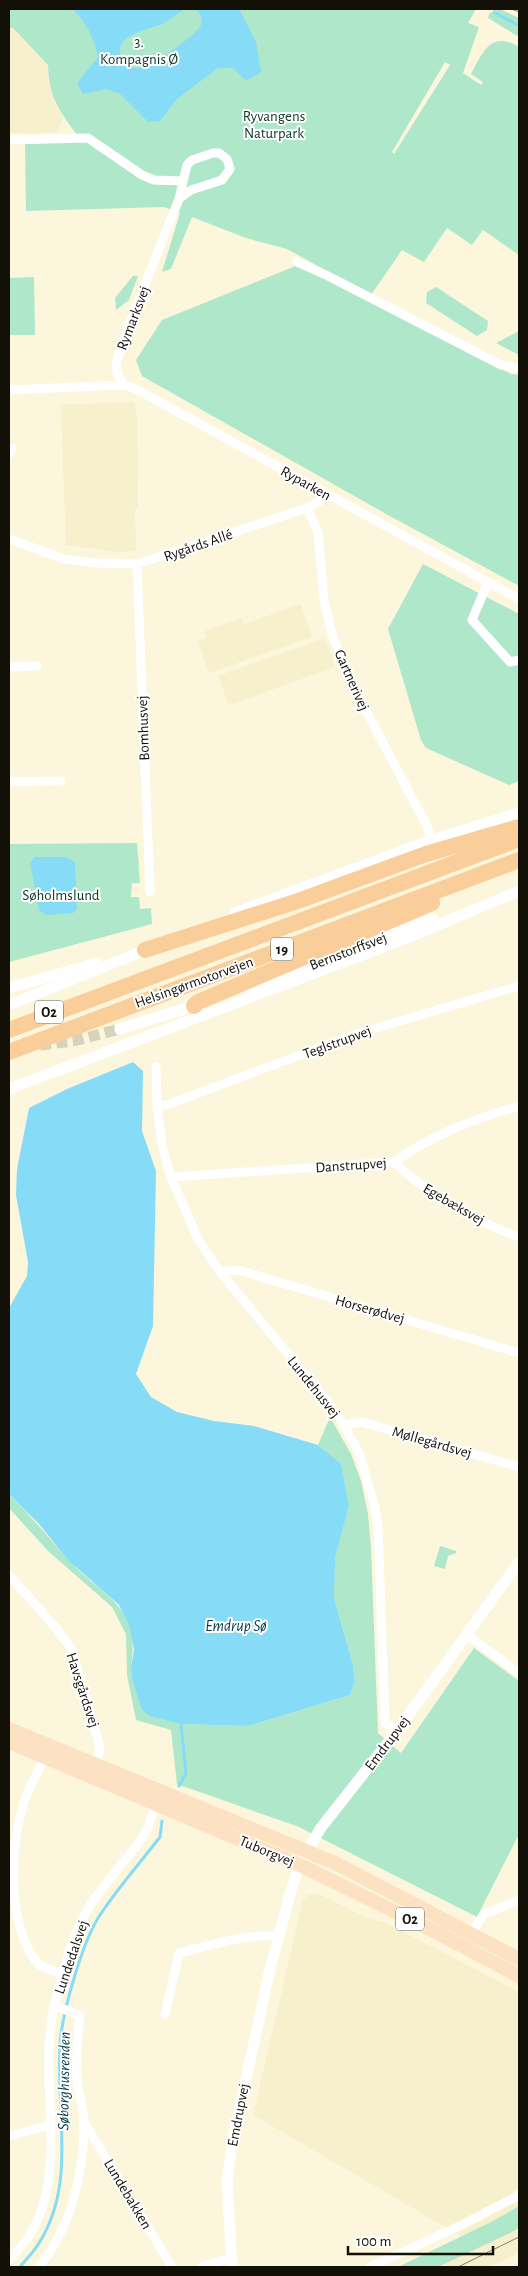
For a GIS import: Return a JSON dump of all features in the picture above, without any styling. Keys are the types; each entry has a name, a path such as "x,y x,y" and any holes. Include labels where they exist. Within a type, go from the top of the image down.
{"highway":[{"path":"145,950 298,901 426,854 519,827"},
{"name":"Helsingørmotorvejen","path":"9,1030 519,840"},
{"name":"Helsingørmotorvejen","path":"9,1052 519,860"},
{"path":"194,1006 198,1002 426,906 499,868"},
{"name":"O2","path":"9,1024 90,1000"},
{"name":"O2","path":"9,1058 65,1030"}],"main road":[{"name":"Tuborgvej","path":"9,1729 95,1765 160,1799 436,1932 519,1976"},
{"name":"Tuborgvej","path":"9,1742 45,1758 306,1850 384,1887 519,1959"}],"street":[{"path":"9,140 88,138 142,175 154,180 183,180"},
{"name":"Rymarksvej","path":"124,385 117,373 116,362 179,199 187,165 192,160 212,153 219,153 227,159 230,169 228,175 222,180 191,190 179,199"},
{"path":"297,262 334,279 501,365 519,368"},
{"path":"9,390 124,385"},
{"name":"Ryparken","path":"124,385 142,392 519,600"},
{"name":"Rygårds Allé","path":"9,539 62,558 94,563 137,564 307,508 330,495"},
{"name":"Gartnerivej","path":"307,508 318,532 324,600 332,634 348,677 426,824 432,840"},
{"name":"Bomhusvej","path":"137,564 150,892"},
{"path":"488,582 472,620 510,662 519,660"},
{"path":"9,666 37,666"},
{"path":"9,782 61,781"},
{"path":"9,1005 239,912 432,840 519,813"},
{"path":"9,1089 394,943 519,889"},
{"name":"Bernstorffsvej","path":"120,1029 194,1006 199,1008 519,889"},
{"path":"9,988 145,950"},
{"name":"Teglstrupvej","path":"157,1106 166,1105 356,1034 519,986"},
{"name":"Lundehusvej","path":"156,1067 157,1106 162,1145 171,1177 198,1239 220,1272 328,1402 344,1425 358,1452 375,1507 378,1526 385,1723 397,1731"},
{"name":"Danstrupvej","path":"171,1177 394,1162 413,1148 452,1129 480,1117 519,1106"},
{"name":"Egebæksvej","path":"394,1162 409,1177 439,1198 473,1218 519,1237"},
{"name":"Horserødvej","path":"220,1272 238,1270 519,1353"},
{"name":"Møllegårdsvej","path":"344,1425 362,1422 519,1467"},
{"name":"Emdrupvej","path":"232,2262 227,2180 232,2139 278,1936 306,1850 320,1829 397,1731 519,1562"},
{"name":"Havsgårdsvej","path":"9,1575 57,1629 72,1650 100,1750 95,1765"},
{"path":"466,1634 519,1673"},
{"path":"45,1758 24,1802 16,1838 13,1864 13,1911 28,1948 37,1962 46,1968 63,1974"},
{"name":"Lundedalsvej","path":"39,2267 54,2246 74,2198 84,2122 76,2058 80,2016 54,2005 73,1942 85,1914 146,1833 160,1799"},
{"path":"472,1933 484,1914 519,1900"},
{"path":"165,2016 179,1953 240,1938 261,1935 278,1936"},
{"path":"9,2260 29,2234 42,2209 49,2183 48,2050 54,2005"},
{"name":"Lundebakken","path":"84,2122 172,2267"},
{"path":"9,2136 50,2125"},
{"path":"370,2267 464,2224 519,2195"},
{"path":"202,2267 232,2262"}],"shaded area":[{"path":"9,27 14,29 48,65 49,83 55,105 63,116 58,132 9,133"},
{"path":"135,403 137,419 138,507 135,509 136,551 118,552 66,545 61,405"},
{"path":"301,604 312,637 209,673 198,641 207,638 205,631 242,618 244,624"},
{"path":"325,638 335,667 229,705 218,676"},
{"path":"319,1894 367,1918 384,1922 519,1992 519,2215 468,2240 253,2115 303,1900 308,1895"},
{"path":"519,2228 519,2253 489,2267 438,2267"}],"green space":[{"name":"Ryvangens Naturpark","path":"9,9 476,9 468,23 479,27 463,73 481,85 483,82 471,74 484,51 489,46 501,41 509,42 519,47 519,255 483,230 472,245 447,228 424,262 402,250 371,295 287,249 246,238 192,217 171,269 162,272 180,213 164,207 26,211 25,144 82,141 57,106 51,88 48,65 14,29 9,27","holes":["445,62 450,65 394,154 392,152"]},
{"path":"495,9 500,9 519,18 519,37 488,18 490,12 493,13"},
{"path":"298,265 511,374 519,375 519,586 388,515 142,376 136,360 162,320"},
{"path":"133,276 138,276 129,300 116,310 115,298"},
{"path":"34,277 35,335 9,335 9,278"},
{"path":"436,287 488,321 487,330 477,336 426,303 427,292"},
{"path":"519,331 519,355 496,343"},
{"path":"423,564 519,614 519,781 509,785 426,748 421,740 388,629"},
{"name":"Søholmslund","path":"137,843 140,883 132,883 131,897 139,897 140,909 151,908 152,924 9,962 9,844"},
{"path":"330,1417 351,1454 361,1481 368,1514 378,1733 401,1753 474,1648 519,1681 519,1834 477,1917 299,1827 177,1784 171,1730 136,1720 127,1675 126,1634 112,1607 48,1551 9,1508 9,1494 68,1559 106,1594 125,1615 133,1646 131,1667 181,1724 248,1726 350,1695 355,1681 353,1665 334,1598 334,1557 349,1506 341,1465 318,1445"},
{"path":"440,1546 456,1551 456,1553 448,1556 445,1569 434,1566"},
{"path":"519,2206 519,2228 514,2231 438,2267 398,2267 493,2221"}],"water":[{"path":"73,9 187,9 239,9 256,42 261,72 246,81 233,68 218,68 177,99 160,121 148,122 120,94 107,89 83,94 77,83 98,57 92,37","holes":["187,9 198,11 202,20 200,27 169,52 141,67 130,67 123,61 120,49 122,43 127,38 164,23"]},
{"path":"35,857 66,857 75,862 77,908 73,913 46,915 39,910 30,863"},
{"name":"Emdrup Sø","path":"133,1062 143,1071 142,1131 156,1171 153,1326 136,1374 151,1397 177,1412 214,1421 254,1426 318,1445 341,1464 349,1506 335,1557 334,1598 353,1665 355,1681 350,1695 248,1726 181,1724 150,1716 142,1710 133,1682 131,1667 134,1650 129,1625 119,1605 69,1561 39,1524 9,1494 9,1308 27,1276 28,1262 16,1195 17,1169 29,1108 67,1089"}],"waterway":[{"path":"494,12 519,26"},
{"name":"Søborghusrenden","path":"179,1786 186,1773 181,1724"},
{"name":"Søborghusrenden","path":"20,2267 39,2243 51,2219 58,2194 62,2141 59,2060 61,2034 66,2007 81,1956 100,1915 160,1837 162,1821"}],"tunnel":[{"path":"40,1045 73,1041 120,1029"}],"tram line":[{"path":"512,9 519,12"},
{"path":"458,2267 519,2237"}],"park label":[{"name":"3. Kompagnis Ø","path":"139,50"}]}
